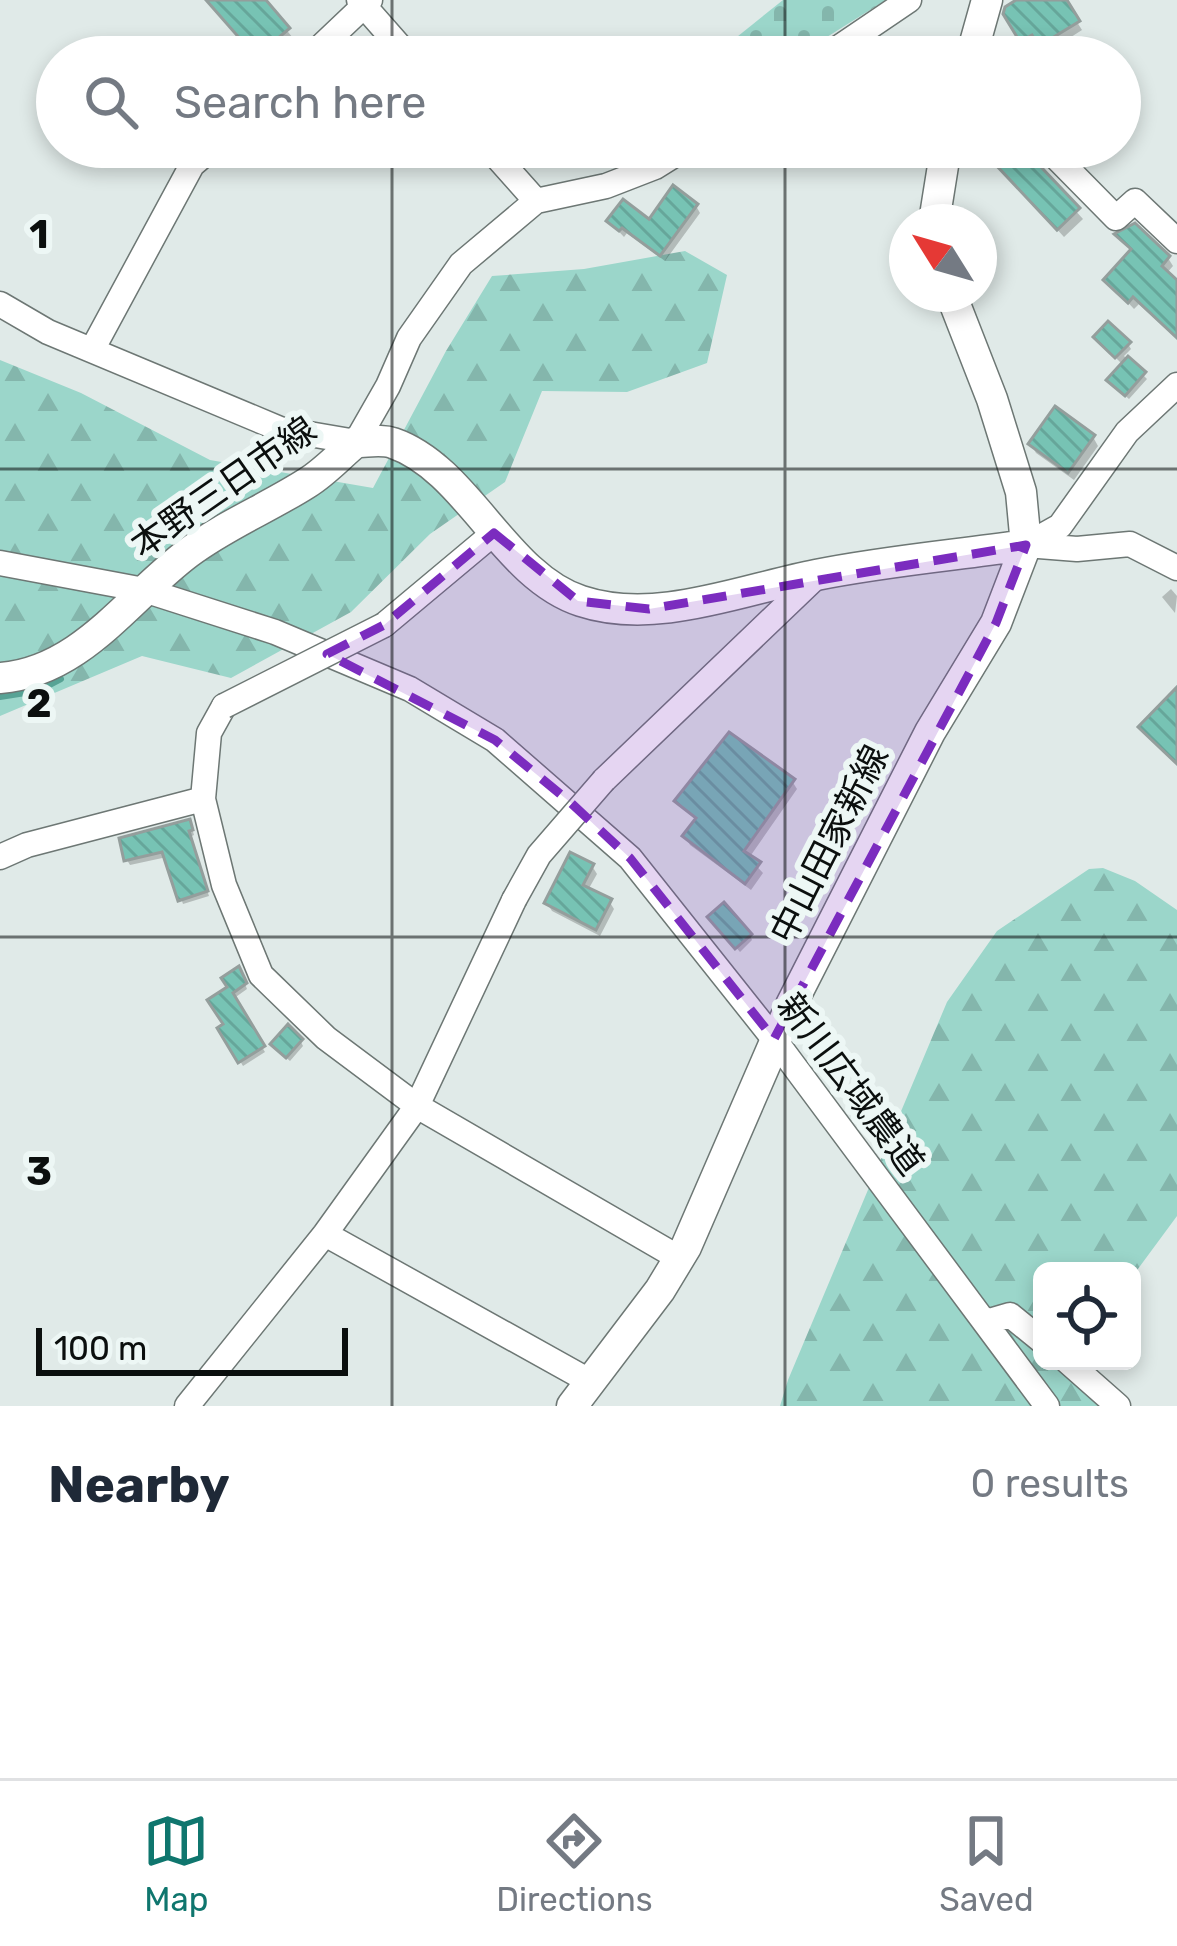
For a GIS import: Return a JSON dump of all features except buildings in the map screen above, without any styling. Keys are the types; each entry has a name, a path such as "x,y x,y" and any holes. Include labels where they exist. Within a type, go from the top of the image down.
{"main road":[{"path":"977,36 987,0"},
{"path":"937,204 943,168"},
{"name":"中山田家新線","path":"582,1394 679,1258 774,1039 930,732 996,622 1026,545 1022,492 958,312"},
{"name":"本野三日市線","path":"0,678 64,659 230,524 309,482 356,442 390,441 437,467 494,533 550,585 578,601 615,608 670,605 819,574 1026,545"}],"street":[{"path":"856,36 909,0"},
{"path":"331,36 364,2 392,36"},
{"path":"92,350 190,168"},
{"path":"507,168 536,201"},
{"path":"0,304 48,332 280,430 356,442 409,338 461,264 536,201 606,186 653,168"},
{"path":"1067,168 1116,218 1135,201 1177,242"},
{"path":"1026,545 1060,526 1127,432 1177,385"},
{"path":"494,533 384,625 224,706 209,733 203,799 224,885 261,975 326,1038 417,1106 679,1258"},
{"path":"1026,545 1077,549 1130,544 1177,568"},
{"name":"新川広域農道","path":"0,563 144,590 275,632 410,689 496,740 630,858 774,1039 1046,1406"},
{"path":"0,582 62,574"},
{"path":"188,1406 325,1234 417,1106 538,855 604,780 819,574"},
{"path":"0,857 26,845 203,799"},
{"path":"325,1234 582,1394"},
{"path":"986,1322 1010,1315 1033,1334"},
{"path":"1076,1370 1118,1406"}],"highlighted area":[{"path":"494,533 578,601 649,609 1026,545 996,623 774,1039 630,858 571,803 495,740 327,654 384,625"}],"green space":[{"path":"783,0 886,0 829,36 738,36"},
{"path":"685,251 727,275 707,363 627,392 542,391 505,482 430,534 351,612 231,678 142,656 0,716 0,360 81,393 210,460 373,488 492,276 584,269"},
{"path":"1103,868 1135,881 1177,910 1177,1216 1141,1265 1033,1262 1033,1370 1097,1370 1111,1406 780,1406 947,1002 997,931 1089,869"}],"waterway":[{"path":"0,697 38,691 61,679"}]}
